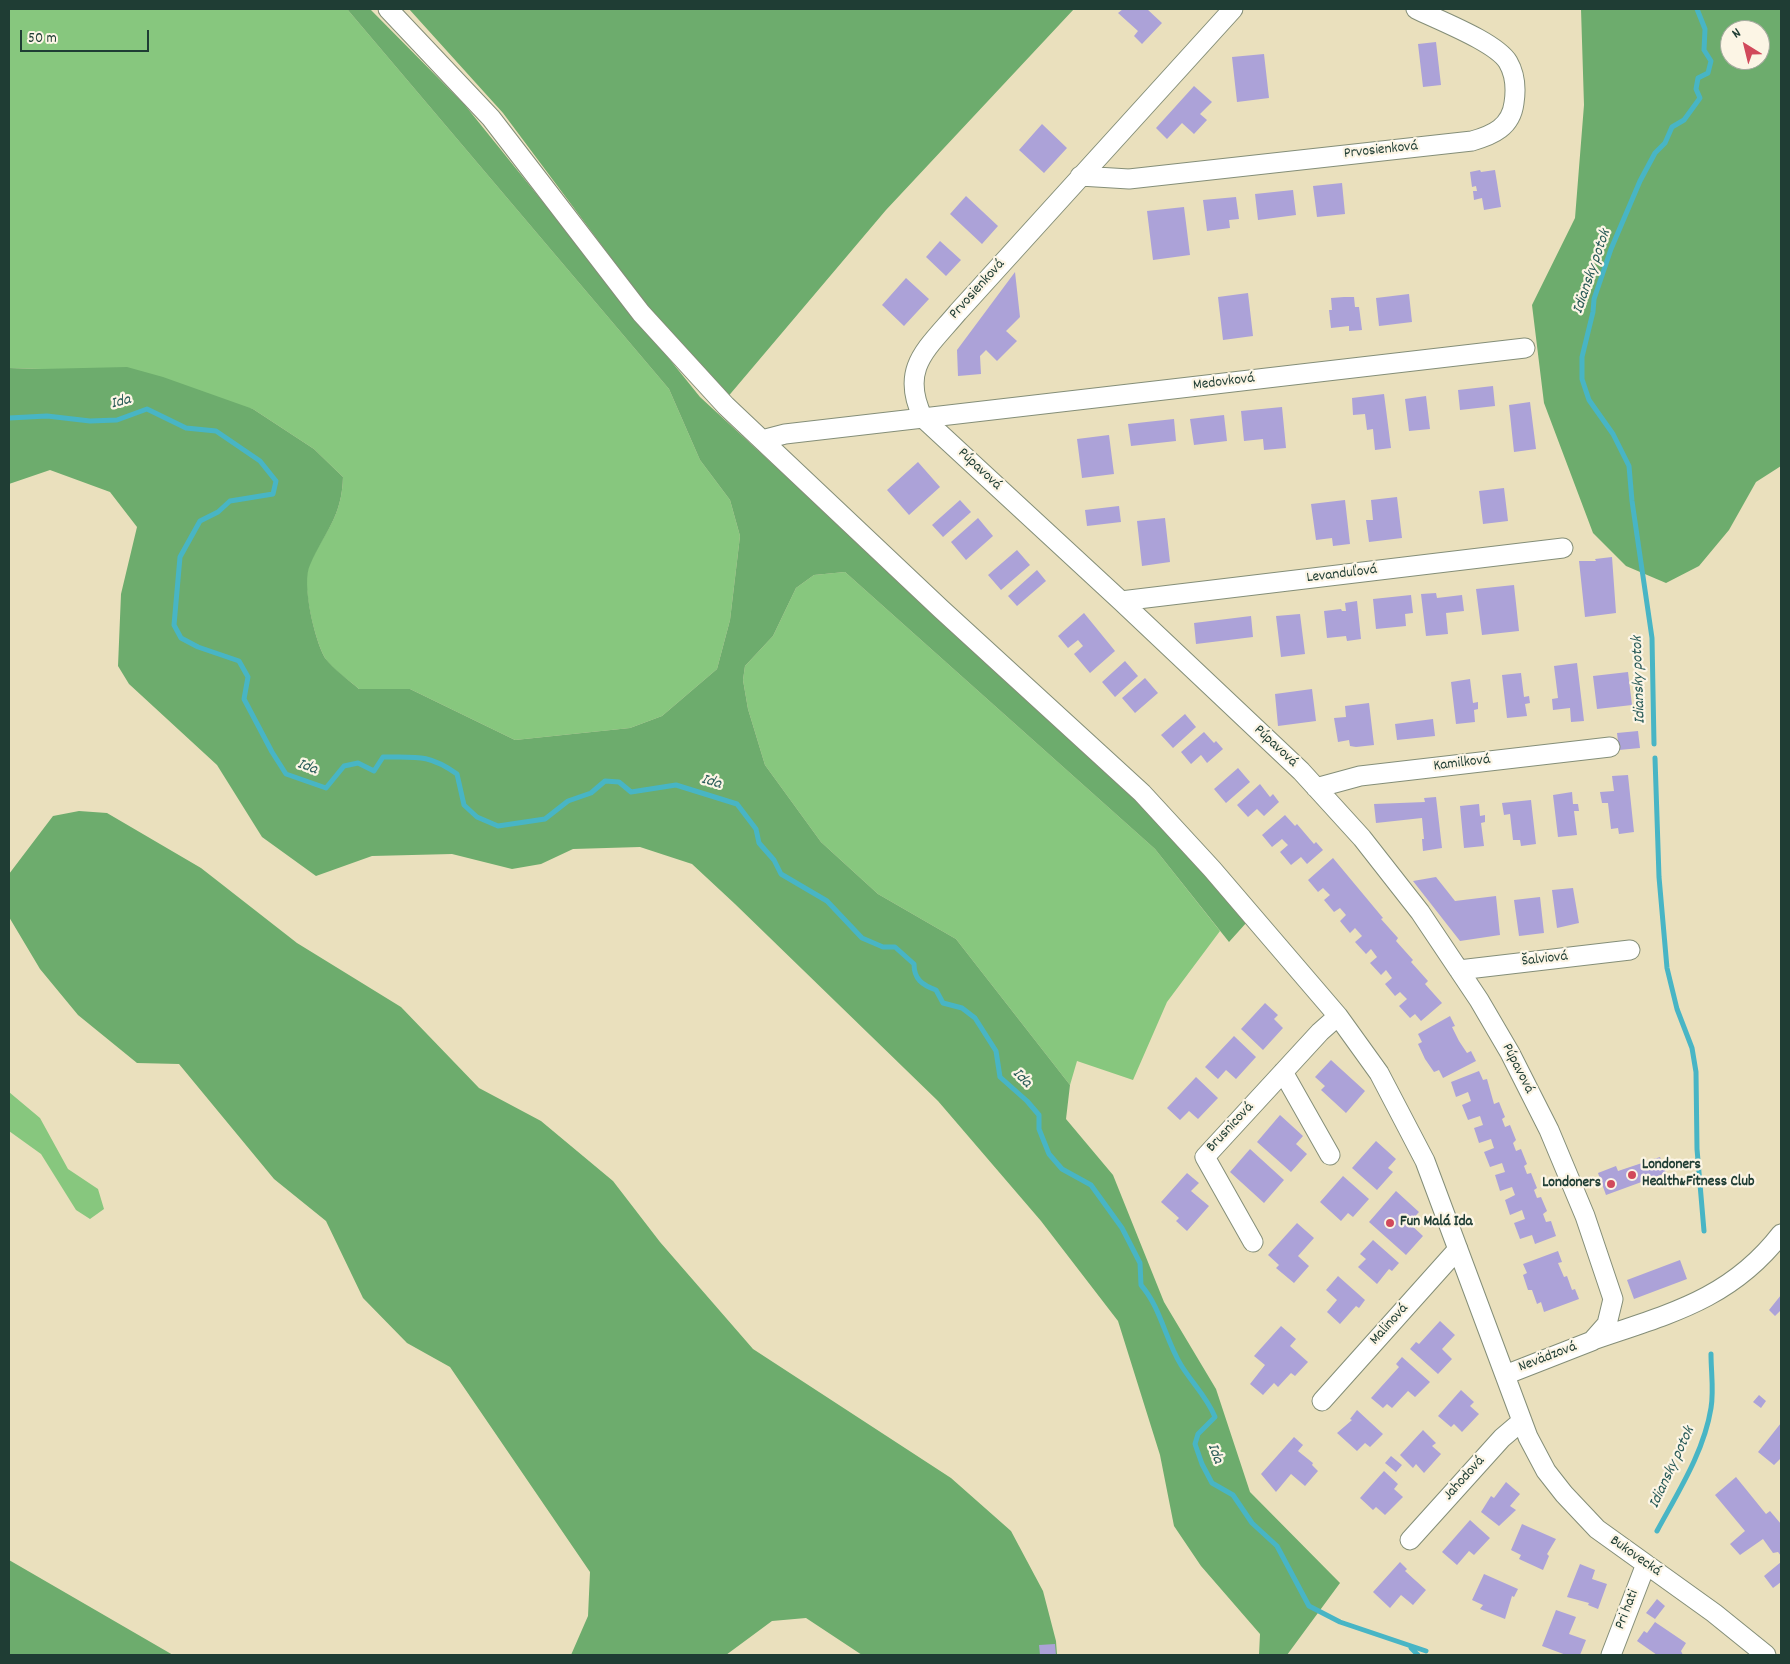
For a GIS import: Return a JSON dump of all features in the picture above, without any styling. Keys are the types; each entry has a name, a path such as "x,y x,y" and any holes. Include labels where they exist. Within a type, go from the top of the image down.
{"street":[{"name":"Bukovecká","path":"388,9 491,118 641,314 726,406 941,609 1135,787 1212,869 1338,1016 1379,1073 1399,1107 1426,1161 1525,1429 1546,1471 1583,1516 1616,1544 1714,1612 1766,1655"},
{"name":"Prvosienková","path":"923,418 913,393 915,368 921,358 958,312 1233,9"},
{"name":"Prvosienková","path":"1080,176 1129,179 1472,141 1500,130 1509,120 1516,92 1508,62 1491,46 1416,9"},
{"name":"Medovková","path":"923,418 1525,348"},
{"path":"762,440 785,434 923,418"},
{"name":"Púpavová","path":"923,418 1121,601 1316,788 1391,875 1459,970 1510,1053 1549,1130 1586,1216 1611,1289"},
{"name":"Levanduľová","path":"1121,601 1563,548"},
{"name":"Kamilková","path":"1316,788 1360,776 1610,747"},
{"name":"Šalviová","path":"1459,970 1630,950"},
{"name":"Brusnicová","path":"1253,1242 1204,1157 1320,1032 1338,1016"},
{"path":"1283,1072 1330,1155"},
{"name":"Nevädzová","path":"1505,1374 1705,1300 1747,1271 1781,1234"},
{"name":"Malinová","path":"1322,1400 1458,1249"},
{"name":"Nevädzová","path":"1592,1341 1601,1332 1610,1317 1613,1299 1611,1289"},
{"name":"Jahodová","path":"1410,1540 1502,1438 1525,1429"},
{"name":"Pri hati","path":"1611,1655 1646,1564"}],"green space":[{"path":"9,9 347,9 669,389 700,460 730,500 740,536 730,620 717,669 662,716 630,728 515,740 410,689 359,689 337,671 325,658 317,639 310,612 307,573 309,565 332,523 340,503 343,477 314,449 253,409 40,369 9,368"},
{"path":"347,9 370,9 464,104 700,397 1122,786 1167,832 1247,922 1229,942 1155,849 845,572 814,575 796,588 773,636 745,666 743,680 748,709 765,765 821,842 878,894 956,939 1070,1085 1066,1119 1113,1175 1164,1302 1216,1389 1250,1492 1340,1583 1287,1655 1259,1655 1260,1634 1201,1566 1174,1526 1160,1455 1118,1321 1041,1221 938,1101 692,864 640,847 573,849 541,864 512,869 452,854 372,856 316,876 262,837 217,765 129,684 118,666 121,594 137,527 110,492 50,470 9,484 9,368 127,367 163,377 253,409 314,449 343,477 340,503 332,523 310,565 307,585 313,626 325,658 359,689 410,689 515,740 630,728 662,716 717,669 730,620 740,536 730,500 700,460 669,389"},
{"path":"409,9 1074,9 886,210 726,399 647,306 503,113"},
{"path":"1581,9 1781,9 1781,466 1756,482 1729,530 1699,566 1666,583 1626,566 1593,533 1544,403 1532,305 1575,218 1584,105"},
{"path":"845,572 1155,849 1220,931 1167,1002 1133,1080 1077,1061 1070,1085 956,939 878,894 821,842 765,765 748,709 743,680 745,666 773,636 796,588 814,575"},
{"path":"79,811 107,813 201,868 297,943 401,1007 479,1088 541,1121 613,1181 660,1242 753,1349 951,1478 1011,1531 1043,1591 1056,1641 1057,1655 862,1655 806,1618 772,1621 726,1655 571,1655 588,1616 590,1572 450,1367 407,1343 363,1298 326,1221 274,1179 179,1064 137,1063 78,1015 40,969 9,917 9,874 53,816"},
{"path":"9,1092 40,1118 68,1169 98,1189 104,1209 90,1219 76,1210 41,1154 9,1131"},
{"path":"9,1560 173,1655 9,1655"}],"building":[{"path":"1123,9 1147,9 1162,23 1142,44 1134,36 1138,31 1118,13"},
{"path":"1436,42 1441,85 1423,87 1418,44"},
{"path":"1264,54 1269,98 1237,102 1232,57"},
{"path":"1194,86 1212,102 1200,114 1207,120 1194,134 1182,123 1167,139 1156,128"},
{"path":"1042,124 1067,148 1044,173 1019,150"},
{"path":"1480,170 1481,172 1495,170 1501,207 1484,210 1482,198 1474,200 1473,191 1477,191 1476,186 1472,187 1470,172"},
{"path":"1342,183 1345,214 1317,217 1313,186"},
{"path":"1293,190 1296,215 1258,220 1255,194"},
{"path":"966,196 998,226 982,244 950,214"},
{"path":"1236,197 1239,219 1229,220 1230,228 1207,231 1203,200"},
{"path":"1184,207 1190,255 1153,260 1147,211"},
{"path":"940,241 961,260 946,276 926,257"},
{"path":"1015,272 1020,317 1006,331 1017,341 997,361 986,350 980,356 981,374 958,376 957,350"},
{"path":"906,278 929,299 904,326 882,305"},
{"path":"1248,293 1253,336 1223,340 1218,297"},
{"path":"1409,294 1412,322 1379,326 1376,298"},
{"path":"1354,297 1355,307 1359,307 1362,330 1349,331 1349,326 1331,328 1329,310 1332,310 1331,298"},
{"path":"1493,386 1495,406 1460,410 1458,390"},
{"path":"1384,394 1391,448 1375,450 1373,429 1367,430 1365,414 1353,415 1352,398"},
{"path":"1426,396 1430,429 1409,431 1405,399"},
{"path":"1530,402 1536,449 1514,452 1509,405"},
{"path":"1282,407 1286,448 1264,450 1263,439 1244,441 1241,411"},
{"path":"1224,415 1227,441 1194,445 1190,419"},
{"path":"1174,419 1176,441 1131,446 1128,424"},
{"path":"1109,435 1114,474 1082,478 1077,439"},
{"path":"918,462 940,487 909,515 887,490"},
{"path":"1504,488 1508,521 1483,524 1479,491"},
{"path":"1397,497 1402,538 1369,542 1366,520 1373,520 1371,500"},
{"path":"960,500 971,512 943,537 932,525"},
{"path":"1345,500 1350,544 1333,546 1332,538 1316,540 1311,504"},
{"path":"1119,506 1121,522 1087,526 1085,510"},
{"path":"978,518 993,536 966,560 951,542"},
{"path":"1165,518 1170,562 1142,566 1137,521"},
{"path":"1017,550 1030,565 1001,590 988,575"},
{"path":"1612,557 1616,613 1585,617 1579,561 1596,561 1595,559"},
{"path":"1037,570 1046,581 1017,606 1008,596"},
{"path":"1514,585 1519,631 1482,635 1476,589"},
{"path":"1436,593 1437,598 1462,595 1464,611 1446,613 1448,634 1426,636 1421,594"},
{"path":"1411,595 1413,613 1405,614 1406,626 1376,629 1373,599"},
{"path":"1357,601 1361,639 1347,641 1346,636 1327,638 1324,611 1341,609 1346,611 1345,603"},
{"path":"1084,613 1115,651 1090,673 1074,654 1083,646 1078,640 1068,648 1058,636"},
{"path":"1300,614 1305,654 1281,657 1276,616"},
{"path":"1251,616 1253,637 1196,644 1194,623"},
{"path":"1125,661 1138,676 1115,697 1102,682"},
{"path":"1577,663 1584,721 1571,722 1570,708 1553,710 1552,699 1558,698 1554,666"},
{"path":"1628,672 1632,705 1597,709 1593,676"},
{"path":"1521,673 1524,697 1529,696 1530,703 1525,704 1527,716 1507,718 1502,675"},
{"path":"1145,678 1158,693 1135,713 1122,698"},
{"path":"1470,679 1473,703 1478,702 1478,709 1474,710 1475,722 1456,724 1451,682"},
{"path":"1312,689 1316,721 1278,726 1275,694"},
{"path":"1369,703 1374,745 1356,747 1350,746 1349,740 1338,742 1334,718 1346,717 1345,706"},
{"path":"1185,714 1196,727 1173,748 1161,735"},
{"path":"1433,719 1435,736 1397,740 1395,724"},
{"path":"1638,731 1640,748 1619,750 1617,733"},
{"path":"1204,732 1214,743 1216,741 1223,749 1207,763 1201,755 1191,764 1181,752"},
{"path":"1238,768 1250,782 1226,803 1214,789"},
{"path":"1628,775 1634,832 1619,834 1618,828 1611,829 1608,803 1602,803 1600,792 1614,791 1612,776"},
{"path":"1260,784 1270,797 1273,794 1279,802 1264,816 1257,809 1248,817 1237,805"},
{"path":"1572,792 1573,804 1578,804 1579,811 1574,811 1577,835 1558,837 1553,795"},
{"path":"1436,797 1442,848 1423,851 1422,818 1376,823 1374,804 1425,802 1424,798"},
{"path":"1531,800 1536,844 1521,846 1520,840 1513,840 1510,814 1504,815 1502,803"},
{"path":"1479,804 1480,816 1485,815 1485,822 1481,823 1484,846 1464,848 1460,806"},
{"path":"1285,815 1295,826 1297,824 1314,844 1316,842 1323,850 1307,864 1301,857 1291,865 1280,852 1288,845 1282,839 1272,847 1262,835"},
{"path":"1333,858 1383,918 1381,919 1398,938 1396,941 1413,960 1411,962 1428,981 1425,984 1442,1003 1421,1021 1415,1014 1410,1018 1399,1006 1407,999 1400,992 1395,996 1385,984 1392,978 1386,970 1381,975 1370,963 1377,957 1371,949 1366,954 1355,942 1362,936 1355,928 1350,933 1340,921 1346,915 1340,908 1334,912 1324,900 1330,895 1323,888 1318,892 1308,880"},
{"path":"1436,877 1455,901 1496,896 1500,935 1460,941 1413,881"},
{"path":"1573,888 1579,923 1557,928 1552,890"},
{"path":"1540,897 1544,933 1519,936 1514,900"},
{"path":"1265,1003 1278,1015 1274,1019 1283,1028 1263,1050 1241,1029"},
{"path":"1450,1016 1455,1026 1452,1027 1459,1041 1467,1053 1471,1051 1476,1061 1443,1078 1439,1070 1434,1072 1425,1059 1418,1044 1422,1042 1418,1034"},
{"path":"1234,1036 1256,1057 1236,1079 1226,1070 1218,1079 1205,1067"},
{"path":"1331,1060 1365,1091 1346,1113 1321,1090 1325,1086 1315,1077"},
{"path":"1479,1071 1483,1080 1487,1079 1494,1104 1499,1102 1505,1117 1502,1119 1505,1127 1510,1125 1516,1140 1513,1143 1516,1151 1521,1149 1527,1164 1524,1166 1527,1174 1531,1173 1537,1188 1534,1190 1537,1198 1541,1197 1547,1211 1543,1214 1546,1222 1551,1221 1556,1236 1535,1244 1532,1235 1520,1239 1514,1223 1525,1219 1522,1210 1510,1215 1505,1200 1515,1195 1512,1187 1500,1191 1495,1175 1505,1172 1502,1163 1490,1167 1484,1152 1494,1148 1491,1139 1479,1143 1474,1128 1483,1125 1480,1116 1468,1120 1462,1105 1471,1101 1468,1092 1456,1097 1451,1082"},
{"path":"1196,1077 1218,1098 1198,1119 1189,1111 1180,1120 1167,1108"},
{"path":"1280,1115 1303,1136 1296,1144 1307,1154 1291,1172 1257,1142"},
{"path":"1376,1141 1396,1159 1388,1168 1393,1172 1377,1190 1352,1168"},
{"path":"1250,1149 1284,1180 1264,1203 1230,1172"},
{"path":"1660,1157 1666,1173 1606,1195 1598,1173 1616,1166 1618,1171"},
{"path":"1187,1173 1199,1183 1191,1191 1209,1206 1187,1231 1176,1221 1179,1218 1161,1202"},
{"path":"1343,1176 1369,1199 1353,1217 1348,1213 1341,1221 1320,1202"},
{"name":"Fun Malá Ida","path":"1396,1191 1419,1212 1409,1223 1423,1236 1406,1255 1369,1222"},
{"path":"1297,1223 1314,1238 1298,1256 1309,1266 1294,1283 1276,1268 1279,1265 1268,1255"},
{"path":"1373,1240 1399,1263 1392,1271 1389,1269 1377,1284 1358,1267 1366,1259 1360,1254"},
{"path":"1558,1251 1562,1262 1558,1263 1564,1277 1567,1276 1572,1290 1575,1289 1579,1299 1544,1312 1541,1302 1537,1304 1532,1290 1528,1290 1523,1275 1527,1273 1523,1264"},
{"path":"1680,1260 1687,1279 1634,1299 1627,1280"},
{"path":"1338,1276 1365,1300 1359,1308 1356,1306 1340,1324 1327,1312 1337,1300 1326,1290"},
{"path":"1781,1295 1781,1310 1775,1316 1769,1310"},
{"path":"1440,1321 1455,1335 1442,1349 1452,1359 1438,1374 1410,1349 1416,1342 1419,1344"},
{"path":"1281,1326 1296,1339 1290,1346 1308,1362 1295,1376 1291,1373 1278,1387 1274,1383 1263,1395 1250,1384 1265,1365 1254,1356"},
{"path":"1402,1357 1430,1382 1415,1397 1408,1391 1392,1408 1387,1404 1383,1408 1371,1398 1399,1367 1396,1364"},
{"path":"1461,1390 1474,1402 1470,1406 1479,1414 1462,1432 1454,1424 1451,1427 1438,1416"},
{"path":"1759,1395 1766,1401 1761,1408 1753,1402"},
{"path":"1357,1410 1383,1434 1370,1447 1365,1443 1357,1451 1337,1433 1352,1420 1350,1419"},
{"path":"1781,1423 1781,1458 1774,1465 1758,1452"},
{"path":"1423,1430 1436,1443 1432,1446 1441,1454 1424,1473 1416,1464 1413,1468 1400,1455"},
{"path":"1294,1437 1303,1445 1298,1451 1313,1463 1312,1465 1318,1471 1305,1486 1291,1474 1276,1492 1261,1474"},
{"path":"1391,1456 1402,1465 1396,1472 1385,1463"},
{"path":"1384,1471 1398,1484 1394,1489 1403,1497 1385,1515 1376,1507 1373,1510 1360,1498"},
{"path":"1736,1477 1766,1514 1770,1511 1781,1524 1781,1556 1778,1552 1773,1553 1763,1539 1740,1555 1730,1544 1745,1531 1715,1495"},
{"path":"1506,1482 1520,1494 1510,1506 1516,1510 1499,1526 1481,1512 1491,1496 1494,1498"},
{"path":"1470,1520 1490,1538 1474,1555 1469,1551 1457,1565 1442,1552"},
{"path":"1522,1524 1556,1539 1547,1554 1549,1556 1543,1570 1519,1559 1521,1555 1511,1550"},
{"path":"1400,1562 1407,1569 1405,1571 1426,1590 1413,1605 1401,1595 1390,1608 1373,1592"},
{"path":"1781,1562 1781,1582 1773,1588 1764,1576"},
{"path":"1580,1564 1595,1570 1592,1579 1607,1584 1598,1609 1588,1605 1589,1603 1567,1597"},
{"path":"1484,1574 1518,1589 1514,1597 1512,1596 1505,1619 1480,1609 1483,1605 1472,1600"},
{"path":"1657,1599 1665,1606 1655,1619 1646,1613"},
{"path":"1556,1610 1576,1617 1569,1634 1586,1640 1580,1655 1566,1655 1542,1646"},
{"path":"1655,1622 1686,1643 1681,1651 1683,1655 1657,1655 1637,1641 1644,1631 1647,1633"},
{"path":"1055,1644 1056,1655 1040,1655 1039,1645"}],"waterway":[{"name":"Idiansky potok","path":"1654,744 1652,638 1632,501 1629,466 1613,434 1589,400 1582,379 1582,357 1593,312 1594,299 1611,249 1640,181 1655,153 1665,143 1672,127 1684,120 1700,98 1696,89 1698,78 1708,73 1711,61 1704,50 1705,29 1697,9"},
{"name":"Ida","path":"9,418 47,416 90,421 117,420 147,409 186,428 216,431 260,461 276,481 273,494 230,501 218,512 200,521 180,557 174,625 181,638 198,647 239,661 248,677 244,699 286,774 326,788 344,766 358,763 374,771 383,757 422,758 438,763 457,774 464,805 477,817 498,826 545,819 568,801 591,793 605,781 619,782 631,792 676,785 737,804 756,829 759,843 774,860 781,874 827,901 862,938 883,947 895,947 914,964 917,978 923,984 936,990 943,1003 962,1008 975,1018 996,1051 1000,1077 1027,1101 1039,1115 1039,1129 1049,1154 1062,1169 1091,1185 1122,1228 1140,1263 1141,1285 1148,1294 1181,1365 1208,1403 1215,1417 1198,1434 1195,1444 1202,1464 1212,1483 1233,1495 1252,1523 1277,1546 1309,1606 1340,1622 1426,1651"},
{"name":"Idiansky potok","path":"1655,758 1659,877 1667,968 1677,1009 1692,1048 1696,1072 1697,1149 1704,1231"},
{"name":"Idiansky potok","path":"1657,1531 1689,1471 1708,1424 1712,1395 1711,1354"},
{"name":"Ida","path":"1411,1648 1418,1655"}],"place":[{"name":"Londoners Health&Fitness Club","path":"1632,1175"},
{"name":"Londoners","path":"1611,1184"},
{"name":"Fun Malá Ida","path":"1390,1223"}]}
